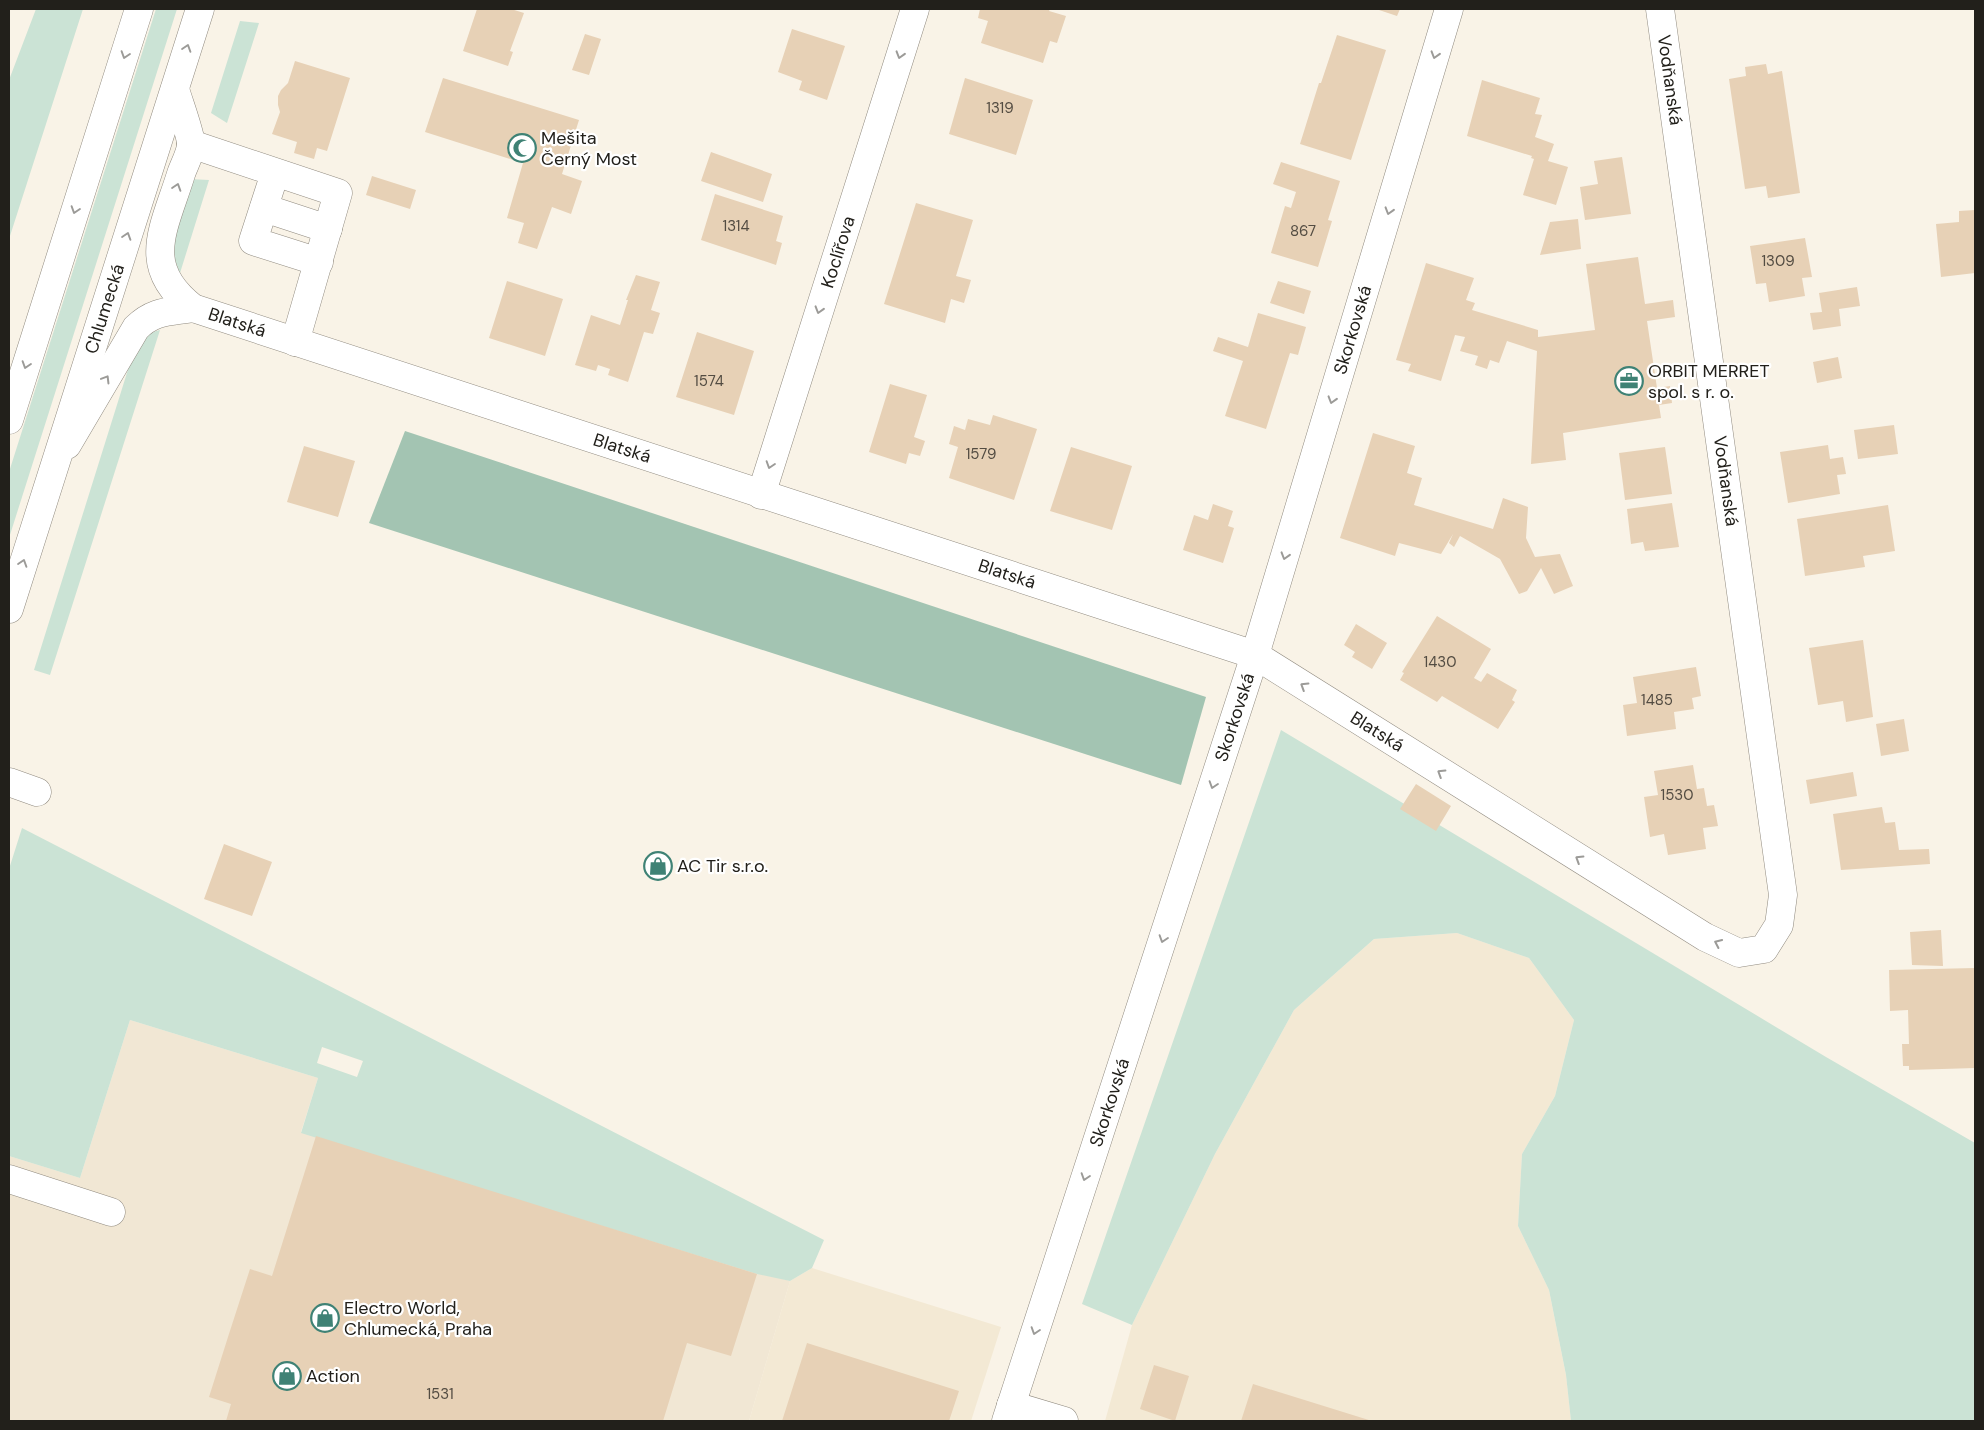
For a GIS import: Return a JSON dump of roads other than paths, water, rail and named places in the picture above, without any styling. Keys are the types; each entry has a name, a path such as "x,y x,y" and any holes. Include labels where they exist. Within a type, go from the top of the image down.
{"street":[{"path":"9,420 139,9"},
{"name":"Chlumecká","path":"9,609 200,9"},
{"name":"Koclířova","path":"761,494 914,9"},
{"name":"Skorkovská","path":"1008,1413 1255,655 1450,9"},
{"name":"Vodňanská","path":"1660,9 1784,895 1779,925 1764,950"},
{"path":"175,89 191,144 162,234 160,262 163,274 170,287 194,308"},
{"path":"191,144 338,193 295,342"},
{"path":"275,172 252,241 319,262"},
{"path":"264,208 328,229"},
{"path":"54,466 136,328 146,318 159,313 194,308"},
{"name":"Blatská","path":"194,308 1255,655 1705,937 1739,953 1764,950"},
{"path":"9,782 38,792"},
{"path":"9,1179 111,1212"},
{"path":"1008,1413 1064,1421"}],"place":[{"name":"Mešita Černý Most","path":"522,148"},
{"name":"ORBIT MERRET spol. s r. o.","path":"1629,381"},
{"name":"AC Tir s.r.o.","path":"658,866"},
{"name":"Electro World, Chlumecká, Praha","path":"325,1318"},
{"name":"Action","path":"287,1376"}]}
